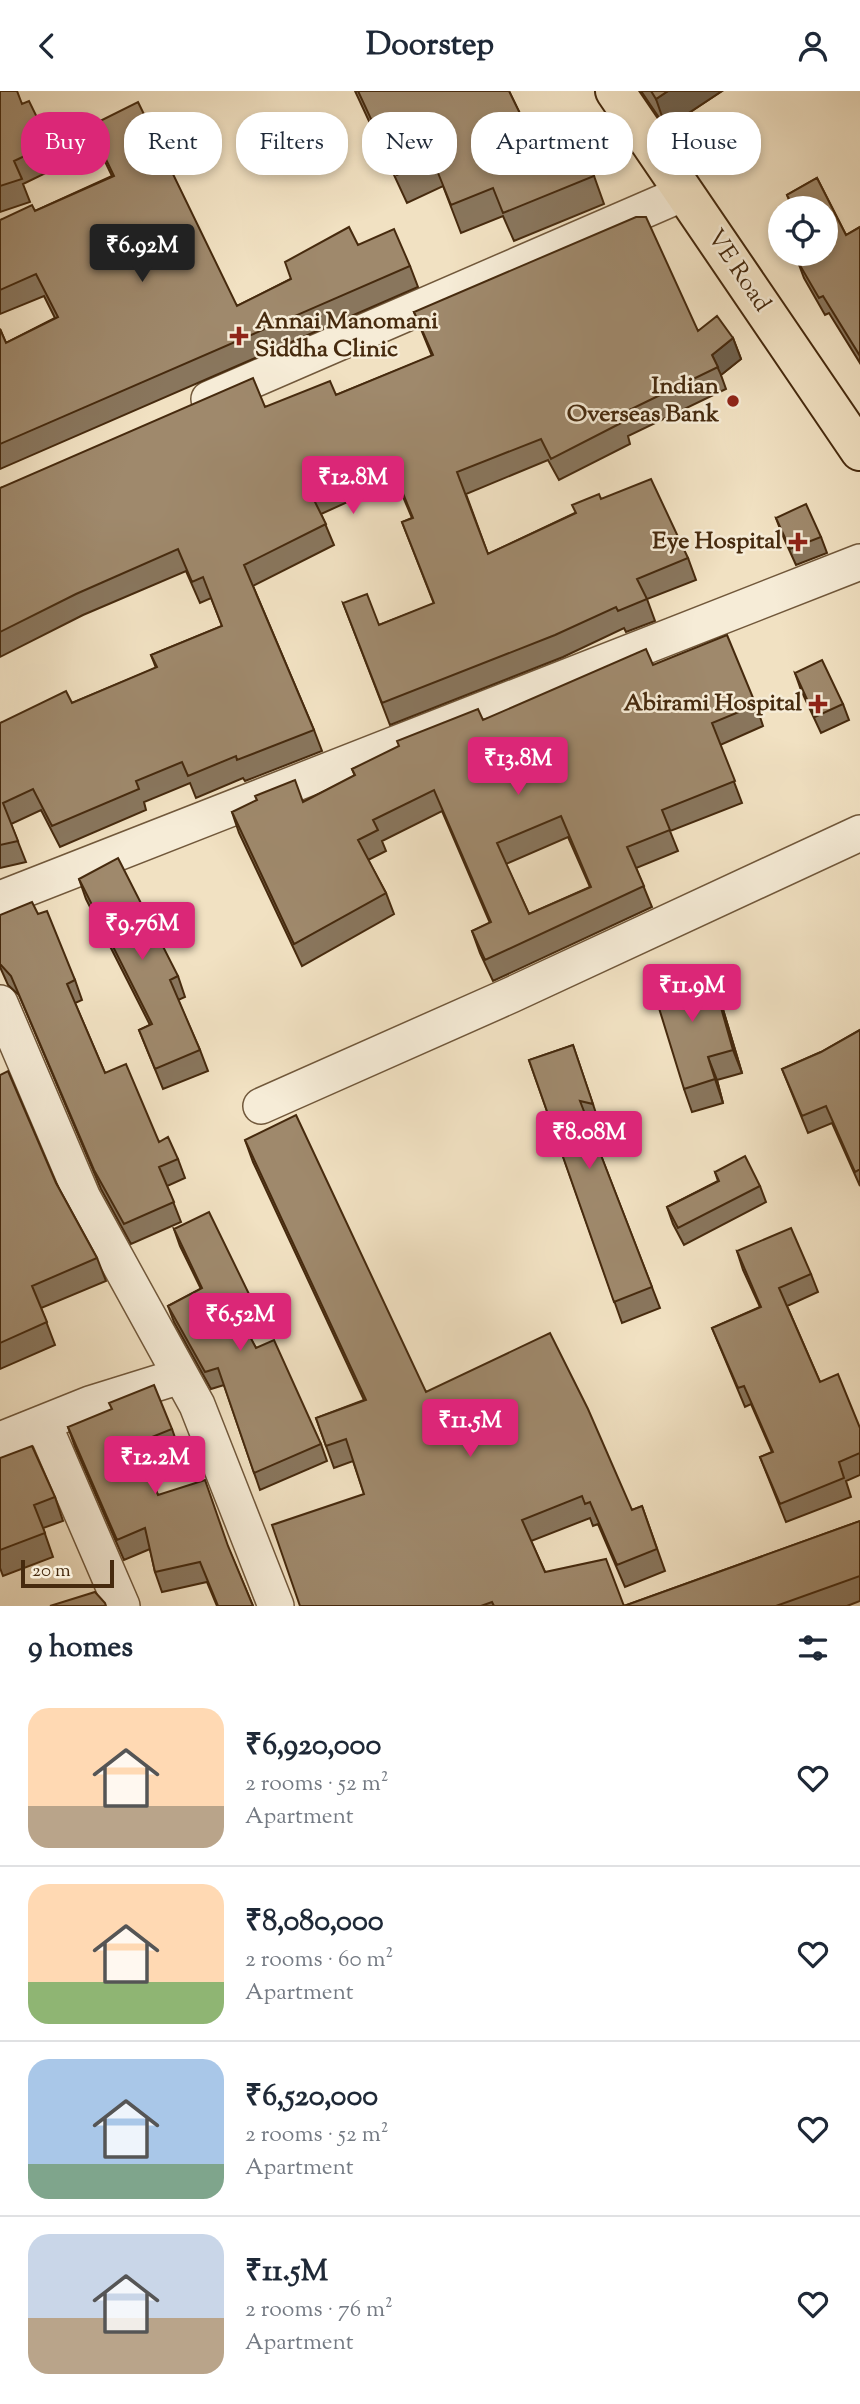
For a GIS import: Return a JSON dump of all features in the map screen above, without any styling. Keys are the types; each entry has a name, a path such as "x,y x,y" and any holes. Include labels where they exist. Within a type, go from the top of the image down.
{"main road":[{"name":"VE Road","path":"615,91 860,451"}],"street":[{"path":"177,413 684,193"},
{"path":"0,899 860,562"},
{"path":"261,1106 511,995 860,833"},
{"path":"0,1003 83,1198 197,1405 276,1606"},
{"path":"0,1440 90,1404 180,1376"},
{"path":"43,1423 122,1606"}],"building":[{"path":"0,91 17,91 22,104 29,101 34,112 21,112 21,158 14,161 22,179 0,186"},
{"path":"358,91 509,91 519,112 471,112 471,175 594,176 503,213 493,188 451,205 439,175 457,175 457,112 368,112"},
{"path":"651,91 668,91 656,99"},
{"path":"138,102 143,112 124,112 124,175 173,175 237,306 291,279 285,262 349,227 358,245 394,229 410,266 0,444 0,329 6,343 58,317 36,274 0,290 0,220 32,205 35,211 114,176 110,168 110,116"},
{"path":"817,178 826,196 788,196"},
{"path":"636,217 646,217 698,331 717,316 733,338 712,355 718,367 619,415 623,422 551,459 541,439 457,472 488,554 576,513 572,505 599,494 601,499 651,479 688,558 637,579 647,599 618,611 616,607 555,635 382,703 343,603 367,594 379,625 434,603 402,522 413,518 389,459 311,494 326,524 244,565 314,730 237,760 236,756 188,776 182,762 136,781 139,789 52,826 33,789 3,803 18,841 0,845 0,723 66,691 72,703 157,667 151,655 222,626 203,577 192,582 178,549 76,594 0,632 0,488 253,378 265,407 330,381 336,395 433,355 414,312"},
{"path":"838,219 846,235 860,227 860,356 823,296 819,298 800,266 838,266"},
{"path":"806,504 821,537 790,549 776,518"},
{"path":"727,635 756,705 712,723 735,781 662,810 670,830 627,847 644,886 485,960 472,931 491,922 434,790 373,820 378,830 358,840 386,893 294,944 232,812 257,800 255,796 295,780 303,802 355,775 352,769 399,746 397,741 478,709 483,720 646,649 653,665","holes":["561,816 591,887 529,914 497,843"]},
{"path":"822,660 843,704 815,717 795,673"},
{"path":"118,858 178,976 170,980 200,1050 155,1069 139,1030 152,1024 79,879"},
{"path":"32,902 38,914 47,911 75,980 67,984 105,1073 126,1064 159,1142 168,1137 178,1159 159,1167 174,1202 124,1224 94,1170 11,976 0,964 0,915"},
{"path":"690,967 696,988 714,983 733,1050 708,1057 715,1079 684,1089 650,979"},
{"path":"860,1030 860,1169 855,1172 826,1106 802,1116 782,1069 821,1052"},
{"path":"573,1045 593,1104 580,1101 652,1287 614,1302 529,1060"},
{"path":"8,1071 56,1183 97,1258 32,1286 47,1322 0,1343 0,1075"},
{"path":"296,1115 426,1392 550,1333 588,1409 632,1510 642,1506 657,1549 617,1565 590,1502 585,1504 582,1496 522,1520 545,1572 606,1559 624,1606 494,1606 492,1602 481,1606 300,1606 272,1525 364,1494 346,1439 326,1446 316,1418 366,1400 245,1140"},
{"path":"745,1156 760,1186 678,1228 667,1207 719,1181 715,1172"},
{"path":"209,1212 249,1294 232,1303 256,1348 274,1340 321,1444 254,1473 218,1368 205,1372 168,1306 202,1288 174,1229"},
{"path":"791,1228 811,1274 779,1288 820,1382 838,1374 860,1428 860,1453 839,1462 844,1478 780,1504 760,1457 773,1452 744,1386 738,1388 712,1328 761,1307 737,1251"},
{"path":"154,1385 172,1429 137,1443 158,1495 205,1480 253,1606 218,1606 200,1562 155,1572 145,1528 117,1540 68,1427 112,1409 109,1403"},
{"path":"32,1446 55,1497 34,1505 45,1533 0,1550 0,1458"},
{"path":"860,1521 860,1576 776,1606 624,1606"},
{"path":"95,1592 106,1606 50,1606"}],"place":[{"name":"Annai Manomani Siddha Clinic","path":"239,336"},
{"name":"Indian Overseas Bank","path":"733,401"},
{"name":"Eye Hospital","path":"798,542"},
{"name":"Abirami Hospital","path":"818,704"}]}
